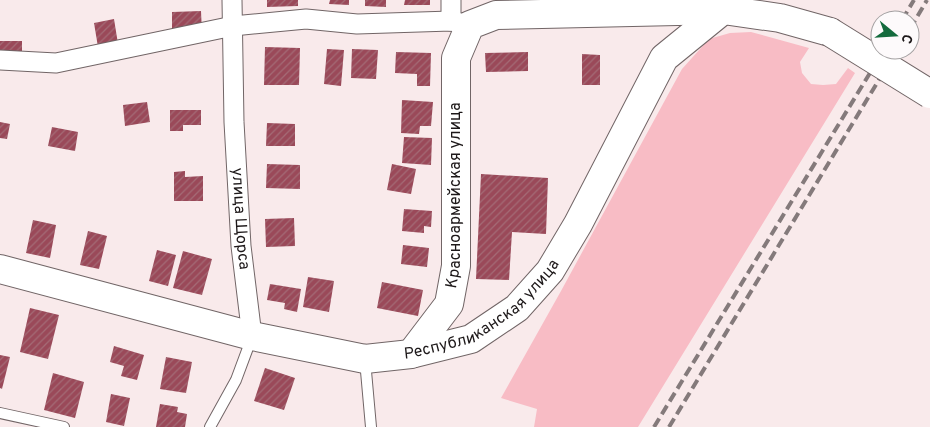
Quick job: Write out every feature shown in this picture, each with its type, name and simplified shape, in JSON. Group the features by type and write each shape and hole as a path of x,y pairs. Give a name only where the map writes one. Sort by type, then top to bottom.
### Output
{"street":[{"name":"улица Щорса","path":"232,0 234,122 241,246 252,336"},
{"name":"Красноармейская улица","path":"411,354 449,304 456,266 456,58 460,23 452,0"},
{"path":"0,60 56,63 233,26 306,20 357,24 460,23 496,15 723,5 830,32 930,94"},
{"name":"Республиканская улица","path":"0,268 252,336 365,359 411,354 471,339 517,308 550,271 578,224 664,58 723,5"}],"lane":[{"name":"улица Щорса","path":"210,427 236,380 252,336"},
{"path":"365,359 371,427"},
{"path":"0,412 64,427"}],"shaded area":[{"path":"751,32 809,48 800,62 802,73 811,84 836,84 848,68 855,73 638,427 534,427 537,409 501,398 682,69 709,39 730,33"}],"building":[{"path":"267,0 298,0 298,6 267,7"},
{"path":"330,0 349,0 349,5 329,4"},
{"path":"365,0 386,0 386,7 365,6"},
{"path":"405,0 430,0 430,5 404,5"},
{"path":"201,11 202,33 172,34 172,12"},
{"path":"114,19 119,50 99,53 94,23"},
{"path":"0,41 22,41 22,66 0,66"},
{"path":"265,47 300,48 299,85 264,85"},
{"path":"327,49 344,50 341,86 324,84"},
{"path":"352,49 378,50 376,79 351,78"},
{"path":"396,52 431,53 430,86 417,86 417,74 395,73"},
{"path":"528,52 528,71 486,72 485,53"},
{"path":"582,54 600,55 600,85 582,85"},
{"path":"402,100 433,102 431,126 420,126 419,134 401,133"},
{"path":"147,102 150,122 125,126 123,105"},
{"path":"170,110 201,110 201,125 183,125 183,131 170,131"},
{"path":"0,122 10,124 7,139 0,138"},
{"path":"267,123 295,124 295,146 266,146"},
{"path":"52,127 78,132 75,151 48,146"},
{"path":"404,137 432,138 431,165 402,163"},
{"path":"267,164 300,165 300,189 266,188"},
{"path":"392,164 416,169 411,194 387,190"},
{"path":"185,171 185,177 203,176 203,201 174,201 174,172"},
{"path":"481,174 548,178 546,234 512,232 509,280 476,279"},
{"path":"404,209 432,211 431,227 424,226 424,233 402,231"},
{"path":"294,218 295,246 266,247 265,219"},
{"path":"33,220 56,225 50,258 26,253"},
{"path":"88,231 107,236 99,269 80,265"},
{"path":"403,245 429,248 427,267 401,264"},
{"path":"157,250 176,255 168,286 149,281"},
{"path":"183,251 212,259 202,295 173,288"},
{"path":"308,277 334,281 329,312 303,307"},
{"path":"382,282 423,290 418,316 377,308"},
{"path":"270,284 301,289 297,312 284,309 285,303 267,300"},
{"path":"30,308 59,315 48,359 20,352"},
{"path":"114,346 144,355 137,380 121,376 124,366 110,362"},
{"path":"0,355 10,357 2,389 0,388"},
{"path":"166,357 192,362 186,393 160,389"},
{"path":"265,368 295,378 284,410 254,401"},
{"path":"53,373 84,382 75,418 44,410"},
{"path":"111,394 130,398 124,426 106,422"},
{"path":"160,404 178,407 177,412 187,414 185,427 156,427"}],"railway":[{"path":"908,10 914,0"},
{"path":"920,12 927,0"},
{"path":"654,427 878,60"},
{"path":"669,427 891,60"}]}
